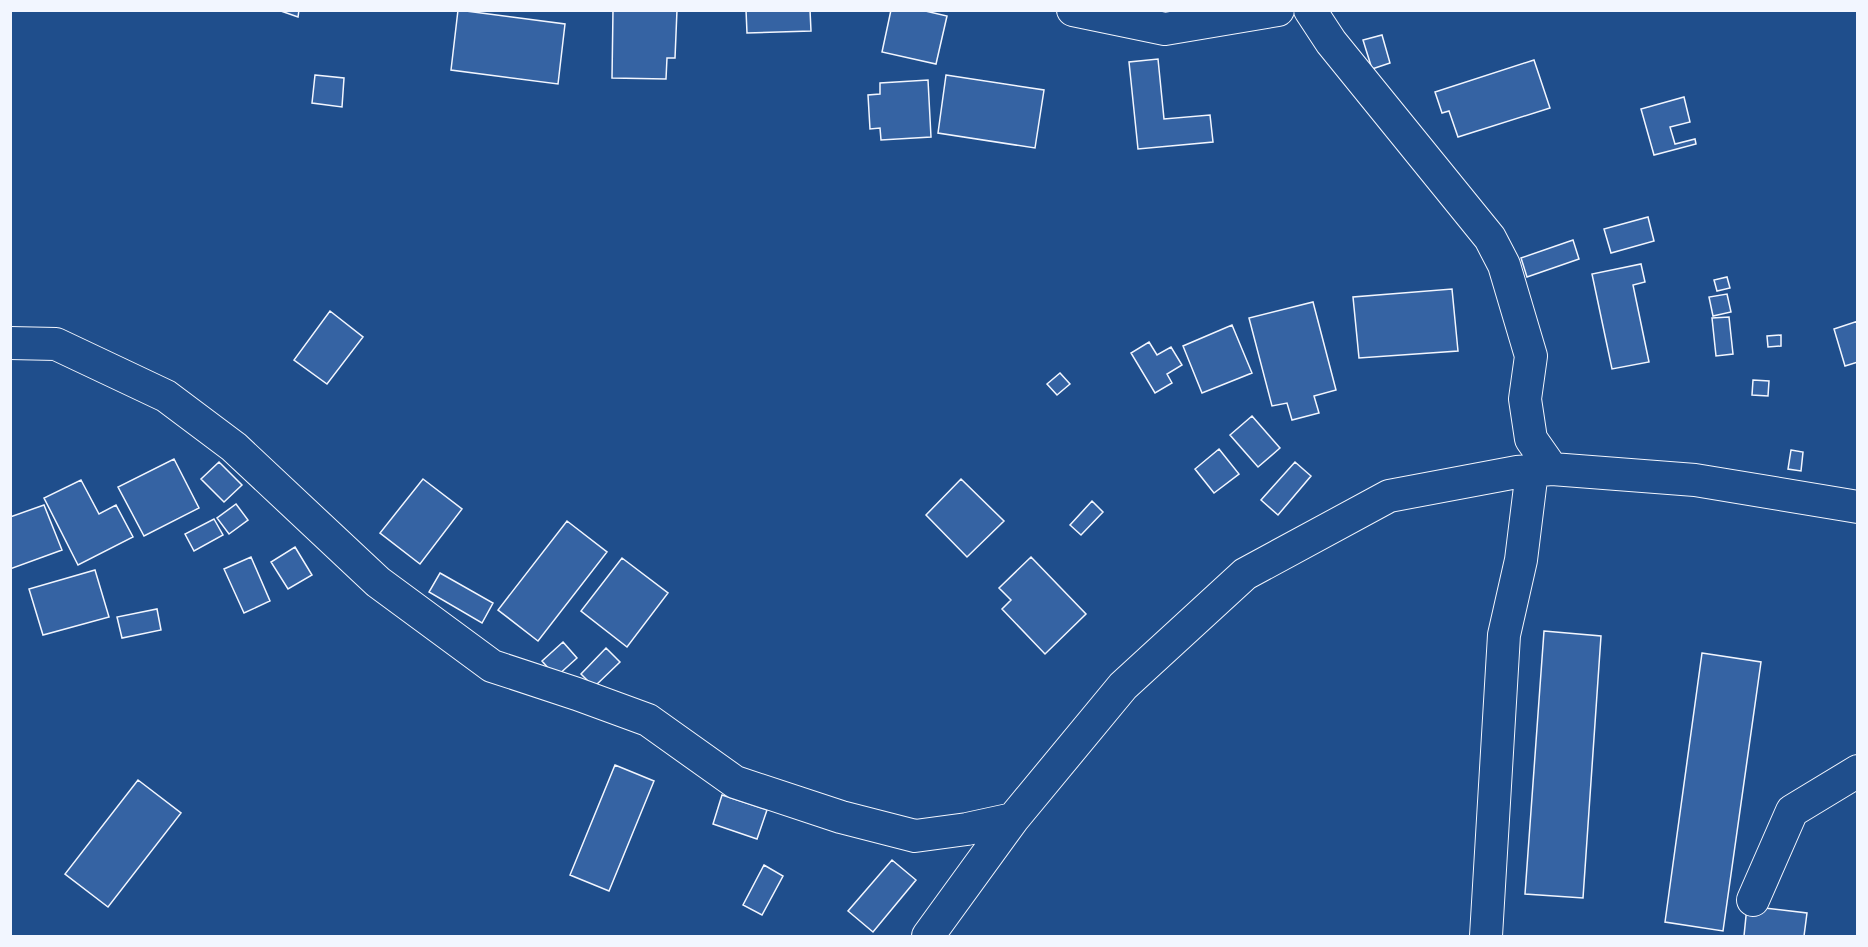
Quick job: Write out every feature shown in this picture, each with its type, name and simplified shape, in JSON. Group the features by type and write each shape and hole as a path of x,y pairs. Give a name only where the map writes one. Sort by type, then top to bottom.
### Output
{"street":[{"path":"1073,10 1165,29 1278,10"},
{"path":"1310,10 1331,42 1490,238 1504,265 1531,356 1525,399 1533,471 1521,560 1504,635 1486,936"},
{"path":"10,343 56,344 166,396 234,447 378,582 492,666 648,720 735,782 841,817 915,836 967,829 1013,819"},
{"path":"928,936 1013,819 1123,686 1245,573 1389,496 1533,471 1695,480 1857,507"},
{"path":"1753,900 1792,811 1857,771"}],"building":[{"path":"278,10 299,10 298,17"},
{"path":"458,10 565,24 558,84 451,70"},
{"path":"613,10 677,10 675,58 667,58 666,79 612,78"},
{"path":"746,10 810,10 811,31 747,33"},
{"path":"891,10 921,10 947,16 936,64 882,52"},
{"path":"1382,35 1390,63 1372,69 1363,40"},
{"path":"1158,59 1164,119 1210,115 1213,142 1138,149 1129,62"},
{"path":"1534,60 1550,108 1458,137 1449,111 1442,113 1435,92"},
{"path":"315,75 344,78 342,107 312,103"},
{"path":"946,75 1044,90 1035,148 938,133"},
{"path":"928,80 931,137 881,140 880,128 870,129 868,95 880,94 880,83"},
{"path":"1684,97 1690,122 1670,127 1675,144 1695,139 1696,144 1654,155 1641,109"},
{"path":"1648,217 1654,241 1611,253 1604,229"},
{"path":"1573,240 1579,259 1527,277 1521,258"},
{"path":"1641,264 1645,282 1633,285 1649,362 1612,369 1592,274"},
{"path":"1727,277 1730,288 1717,291 1714,280"},
{"path":"1452,289 1458,351 1359,358 1353,297"},
{"path":"1727,294 1731,312 1713,316 1709,297"},
{"path":"1313,302 1336,390 1314,396 1319,413 1292,420 1287,403 1272,406 1249,318"},
{"path":"330,311 363,337 327,384 294,360"},
{"path":"1729,317 1733,354 1716,356 1712,318"},
{"path":"1858,321 1858,362 1845,366 1834,329"},
{"path":"1232,325 1252,373 1202,393 1183,346"},
{"path":"1781,335 1781,346 1768,347 1767,336"},
{"path":"1149,342 1157,355 1171,347 1182,365 1167,374 1172,383 1155,393 1131,353"},
{"path":"1060,373 1070,384 1057,395 1047,384"},
{"path":"1753,380 1769,381 1768,396 1752,395"},
{"path":"1252,416 1280,448 1258,467 1230,435"},
{"path":"1219,449 1239,474 1214,493 1195,469"},
{"path":"1791,450 1803,452 1801,471 1788,469"},
{"path":"174,459 199,508 144,536 118,487"},
{"path":"219,462 242,485 224,502 201,479"},
{"path":"1295,462 1311,476 1278,515 1261,500"},
{"path":"423,479 462,509 420,564 380,533"},
{"path":"961,479 1004,521 967,557 926,515"},
{"path":"81,480 99,514 116,505 133,537 78,565 44,498"},
{"path":"1092,501 1103,512 1081,535 1070,525"},
{"path":"236,504 248,520 229,534 217,518"},
{"path":"44,505 62,550 10,569 10,517"},
{"path":"214,519 223,535 194,551 185,534"},
{"path":"567,521 607,552 538,641 498,610"},
{"path":"295,547 312,575 288,589 271,562"},
{"path":"251,557 270,601 244,613 224,569"},
{"path":"1031,557 1086,614 1045,654 1002,609 1011,600 999,588"},
{"path":"622,558 668,593 627,647 581,611"},
{"path":"95,570 109,617 43,635 29,589"},
{"path":"440,573 493,603 482,623 429,592"},
{"path":"157,609 161,630 122,638 117,617"},
{"path":"1544,631 1601,636 1583,898 1525,894"},
{"path":"563,642 577,658 556,677 542,661"},
{"path":"606,648 620,662 594,687 581,674"},
{"path":"1702,653 1761,662 1723,931 1665,922"},
{"path":"615,765 654,781 609,891 570,875"},
{"path":"138,780 181,813 108,907 65,874"},
{"path":"722,795 767,810 757,839 713,824"},
{"path":"892,860 916,880 873,932 848,911"},
{"path":"764,865 783,876 762,915 743,905"},
{"path":"1747,906 1807,913 1804,936 1744,936"}]}
